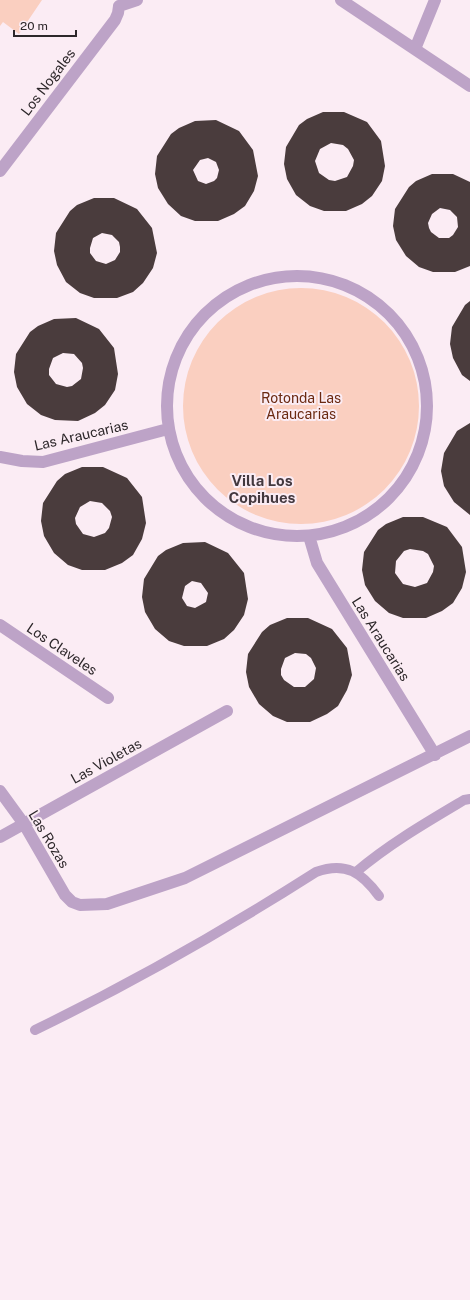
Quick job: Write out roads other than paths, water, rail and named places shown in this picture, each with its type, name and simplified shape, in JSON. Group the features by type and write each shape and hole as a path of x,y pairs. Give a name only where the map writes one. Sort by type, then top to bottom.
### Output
{"street":[{"name":"Los Nogales","path":"0,171 5,154 114,20 118,13 117,3 137,0"},
{"path":"341,0 470,86"},
{"path":"415,49 435,0"},
{"path":"290,276 327,279 361,292 390,315 412,344 425,379 428,416 420,452 403,484 377,510 344,528 308,536 270,533 246,526 218,510 195,487 178,459 168,429 167,392 176,356 194,325 221,299 254,282 290,276"},
{"name":"Las Araucarias","path":"0,457 22,461 43,462 168,429"},
{"name":"Las Araucarias","path":"308,536 317,563 435,755"},
{"name":"Los Claveles","path":"0,625 108,698"},
{"name":"Las Violetas","path":"0,838 227,711"},
{"path":"435,755 470,736"},
{"name":"Las Rozas","path":"0,792 24,824 65,896 72,902 91,906 107,904 185,878 435,755"}],"lane":[{"path":"356,872 375,856 406,834 464,800 470,799"},
{"path":"35,1030 111,993 193,948 316,872 327,868 338,867 356,872 369,883 379,896"}],"district":[{"name":"Villa Los Copihues","path":"262,488"}],"park label":[{"name":"Rotonda Las Araucarias","path":"301,406"}]}
